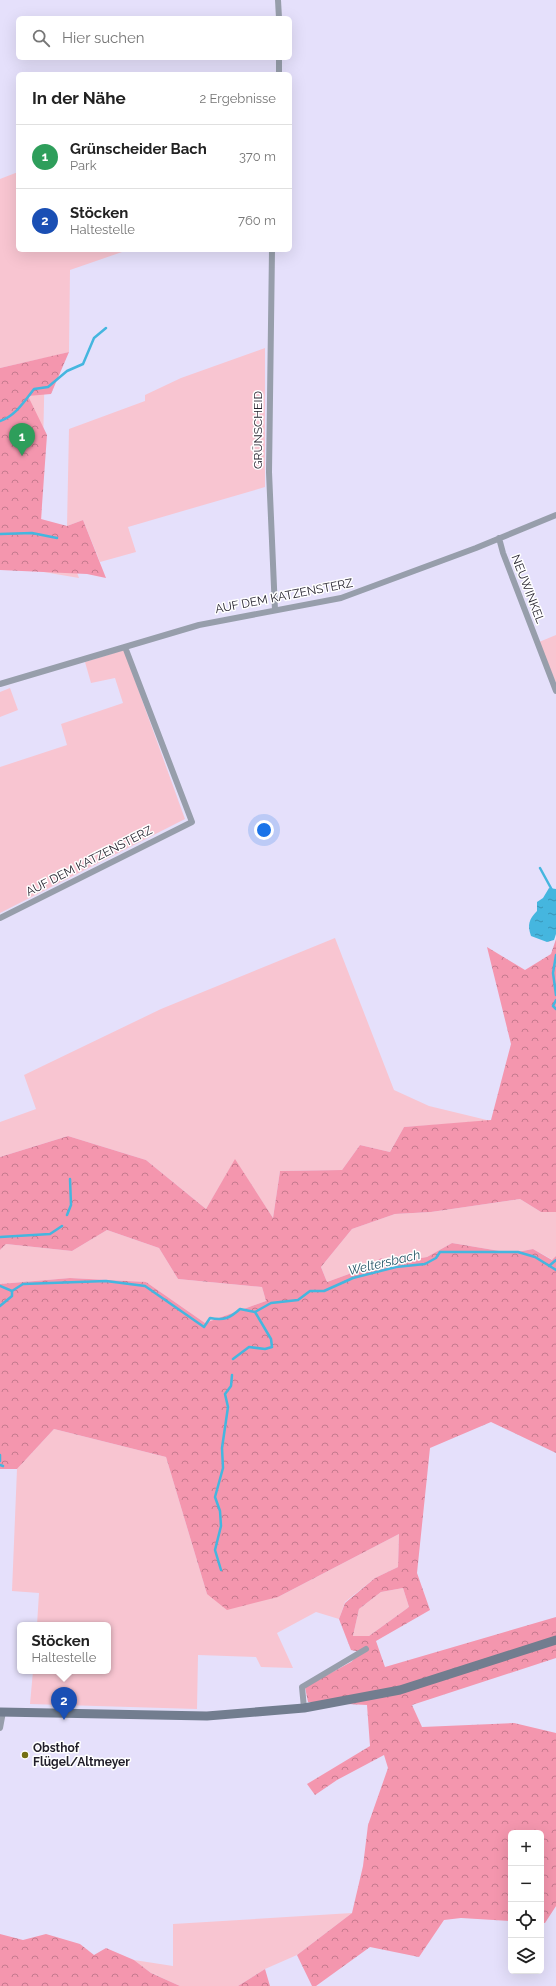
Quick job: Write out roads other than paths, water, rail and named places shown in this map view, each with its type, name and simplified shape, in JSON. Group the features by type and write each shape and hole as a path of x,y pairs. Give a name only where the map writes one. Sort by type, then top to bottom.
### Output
{"main road":[{"path":"1,1712 207,1716 304,1708 400,1690 556,1640"}],"street":[{"path":"278,0 279,16"},
{"path":"279,60 279,72"},
{"name":"GRÜNSCHEID","path":"272,252 268,427 275,610"},
{"name":"AUF DEM KATZENSTERZ","path":"0,684 199,625 341,598 364,591 556,515"},
{"name":"NEUWINKEL","path":"499,538 503,553 556,691"},
{"name":"AUF DEM KATZENSTERZ","path":"0,918 192,822 125,646"},
{"path":"304,1708 302,1687 366,1649"},
{"path":"0,1728 1,1712"}],"water":[{"path":"549,888 556,889 556,934 554,940 547,942 531,936 529,925 532,917 537,911 537,902 543,898"}],"waterway":[{"path":"0,421 15,412 34,389 48,387 67,371 83,364 94,338 106,328"},
{"path":"0,534 32,533 57,538"},
{"path":"540,868 552,890"},
{"path":"556,955 553,973 556,995"},
{"path":"556,1000 553,1006 556,1009"},
{"path":"67,1215 71,1205 70,1179"},
{"path":"0,1237 50,1234 62,1226"},
{"name":"Weltersbach","path":"0,1286 12,1291 23,1284 106,1281 145,1286 204,1327 210,1318 223,1319 233,1315 240,1309 255,1312 271,1303 298,1300 310,1291 324,1291 353,1278 396,1267 425,1264 436,1258 440,1252 518,1252 535,1257 556,1270"},
{"path":"549,1266 556,1260"},
{"path":"0,1306 12,1296 12,1291"},
{"path":"233,1359 249,1347 265,1349 272,1347 271,1339 255,1312"},
{"path":"221,1570 215,1550 221,1526 220,1511 215,1497 223,1468 222,1448 228,1407 225,1394 231,1386 232,1375"},
{"path":"0,1455 0,1461"}],"place":[{"name":"Grünscheider Bach","path":"22,456"},
{"name":"Stöcken","path":"64,1720"},
{"name":"Obsthof Flügel/Altmeyer","path":"25,1755"}]}
